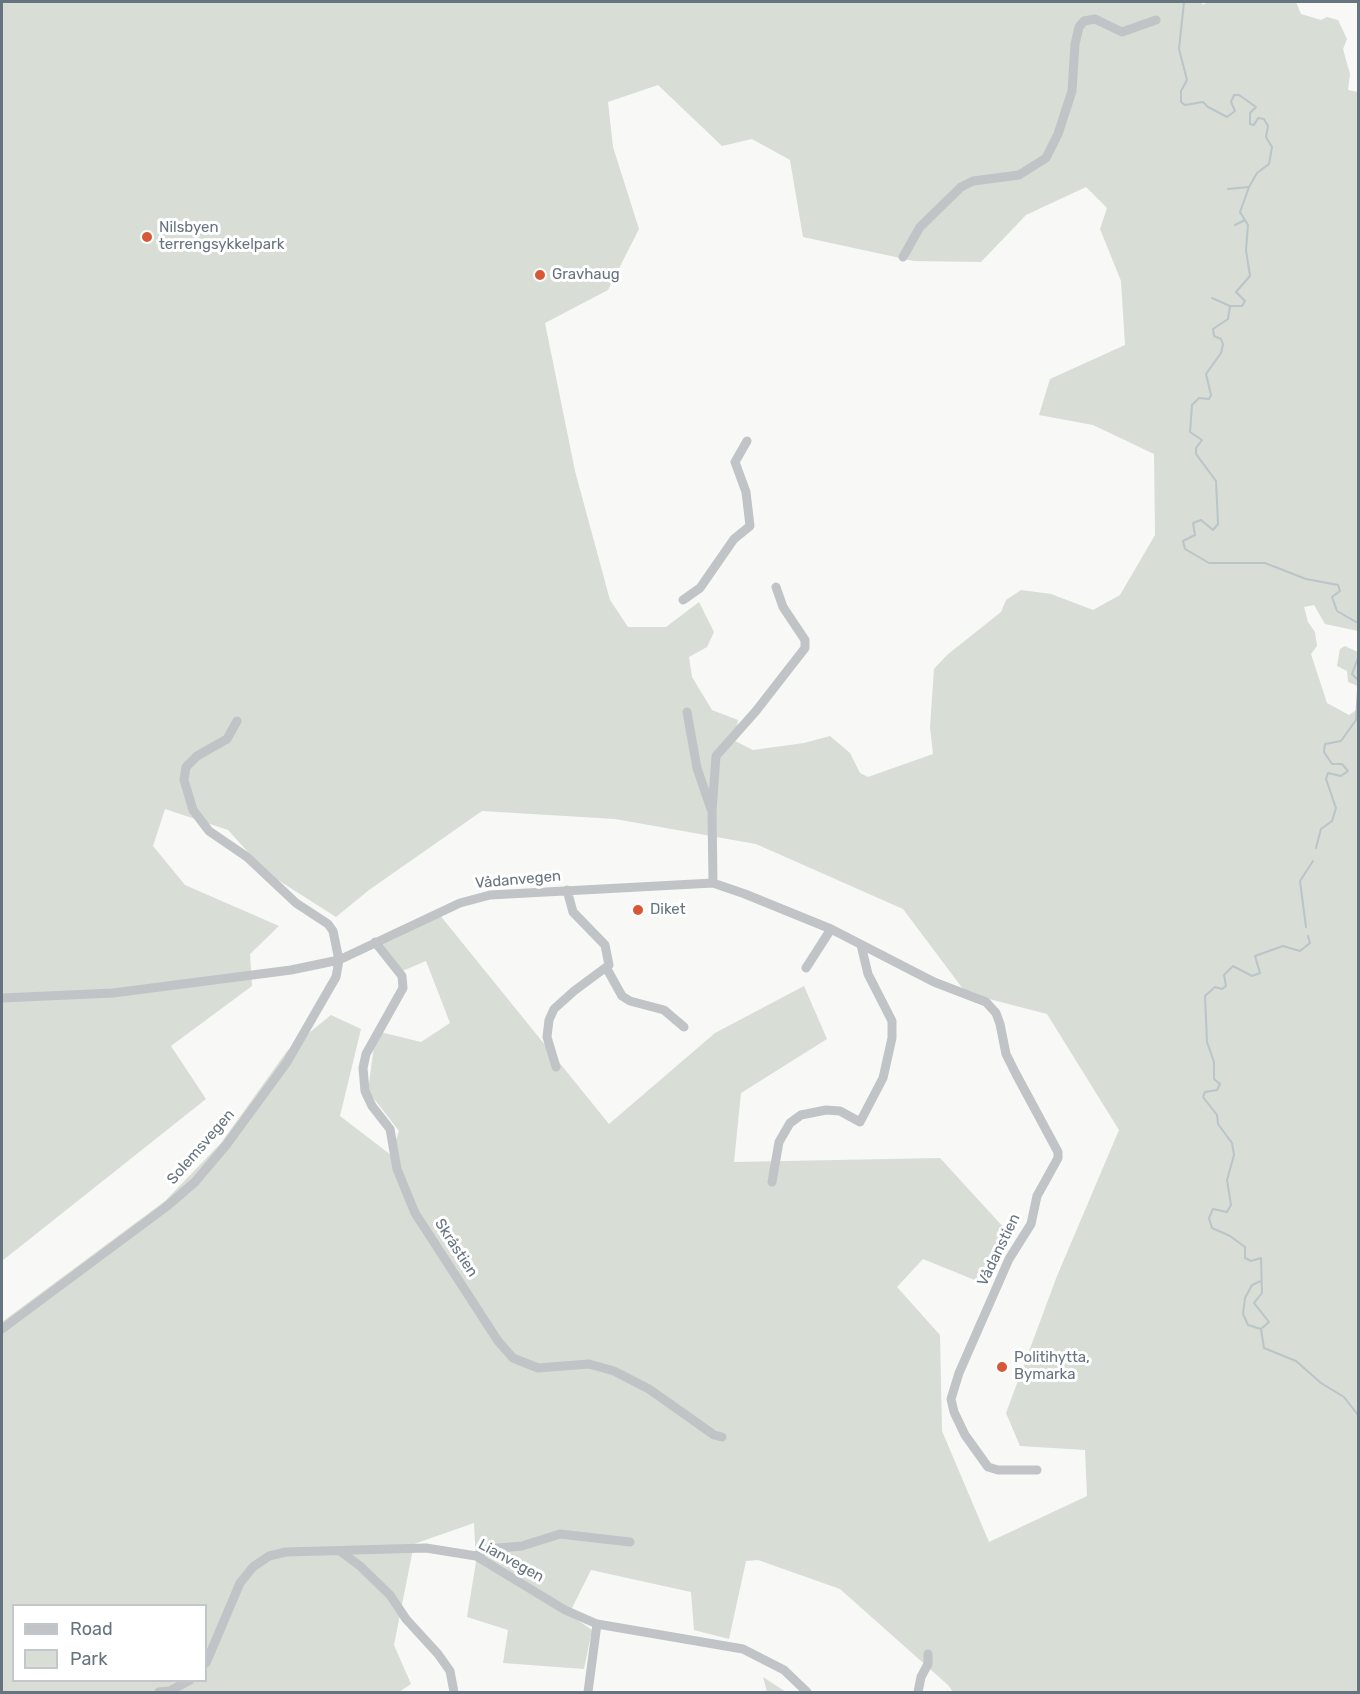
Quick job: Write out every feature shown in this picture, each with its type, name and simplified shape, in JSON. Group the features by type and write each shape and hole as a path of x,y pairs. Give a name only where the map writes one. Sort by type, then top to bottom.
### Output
{"street":[{"path":"903,257 920,227 961,187 973,181 1018,175 1046,158 1058,134 1072,91 1075,44 1084,21 1095,20 1122,32 1156,20"},
{"path":"683,600 700,588 734,539 750,526 746,492 735,462 747,441"},
{"path":"713,883 714,760 718,752 756,711 805,650 805,640 783,607 776,587"},
{"path":"687,712 697,768 712,812"},
{"path":"237,721 227,739 197,756 186,767 184,780 192,810 208,831 247,857 296,903 328,924 333,931 339,960"},
{"name":"Vådanvegen","path":"2,998 113,993 291,970 339,960 475,898 501,894 713,883 831,929 934,982 986,1002"},
{"path":"567,890 573,912 604,945 609,960 607,969 613,984 626,999 664,1010 684,1027"},
{"path":"806,968 831,929"},
{"name":"Skråstien","path":"375,942 402,976 403,988 366,1054 363,1068 365,1091 372,1106 390,1129 397,1169 416,1213 498,1341 513,1358 538,1368 589,1364 614,1371 649,1389 714,1435 722,1437"},
{"path":"772,1182 779,1143 790,1123 801,1115 826,1110 840,1111 860,1122 883,1078 892,1038 892,1021 868,974 861,945"},
{"name":"Solemsvegen","path":"2,1329 166,1207 195,1182 227,1144 287,1062 330,988 339,960"},
{"path":"556,1067 547,1036 549,1020 554,1010 574,991 607,969"},
{"name":"Vådanstien","path":"986,1002 996,1013 1006,1053 1056,1146 1058,1158 1037,1196 1029,1231 1009,1259 959,1373 952,1392 952,1406 965,1435 988,1467 998,1470 1037,1470"},
{"path":"476,1556 487,1549 522,1546 561,1534 630,1542"},
{"name":"Lianvegen","path":"207,1661 232,1597 253,1567 275,1554 426,1548 476,1556 565,1610 597,1624 743,1649 784,1670 807,1692"},
{"path":"340,1551 360,1566 390,1595 406,1619 438,1654 450,1671 453,1692"},
{"path":"588,1692 597,1624"},
{"path":"918,1692 928,1664 928,1654"},
{"path":"159,1692 176,1688 186,1682"}],"green space":[{"path":"2,2 1201,2 1203,5 1208,2 1296,2 1301,14 1321,20 1327,17 1338,20 1347,39 1343,49 1350,74 1348,90 1358,92 1358,631 1325,624 1314,605 1304,607 1308,622 1315,632 1317,646 1311,654 1327,703 1349,715 1358,709 1358,1692 953,1692 948,1685 840,1589 758,1560 746,1561 729,1639 694,1630 691,1592 591,1570 569,1614 592,1630 584,1669 503,1663 508,1630 467,1617 476,1562 474,1523 414,1544 394,1645 411,1684 399,1692 2,1692 2,1322 165,1201 221,1143 287,1051 331,1015 361,1029 340,1116 391,1155 399,1131 368,1091 376,1031 421,1042 450,1023 426,961 400,972 382,944 439,914 609,1124 715,1033 804,986 827,1039 741,1093 734,1162 940,1158 1006,1230 977,1281 923,1259 897,1287 940,1335 942,1431 989,1542 1087,1496 1085,1450 1020,1446 1006,1413 1057,1276 1119,1130 1047,1014 966,993 903,909 756,844 615,819 482,811 369,890 336,917 267,873 228,830 165,809 153,846 185,885 279,926 250,954 252,986 171,1046 206,1099 2,1261","holes":["658,85 722,146 752,139 790,160 803,237 914,261 981,262 1026,215 1086,187 1107,208 1100,229 1121,281 1125,345 1050,379 1039,415 1093,425 1154,454 1155,535 1120,595 1093,610 1051,594 1021,590 1006,600 1001,612 947,655 934,669 930,727 933,754 868,777 860,773 850,753 830,736 804,743 753,750 735,741 738,720 712,710 692,677 689,657 707,647 714,632 699,602 666,627 628,627 610,600 575,471 545,323 608,290 639,229 613,147 608,102"]},
{"path":"1345,646 1358,652 1358,686 1348,682 1347,671 1337,666 1340,649"},
{"path":"763,1677 786,1692 767,1692"}],"waterway":[{"path":"1184,2 1179,49 1187,80 1181,91 1181,102 1185,105 1203,102 1227,117 1235,111 1231,102 1234,95 1239,95 1256,107 1250,113 1250,124 1254,125 1258,118 1264,119 1268,126 1266,137 1272,147 1269,164 1257,173 1240,212 1248,225 1246,250 1250,276 1236,292 1245,301 1242,306 1230,306 1228,319 1213,329 1214,336 1221,339 1223,344 1221,353 1206,374 1211,395 1209,399 1199,398 1192,405 1190,432 1202,440 1196,448 1196,454 1216,481 1218,524 1213,530 1201,520 1193,523 1195,535 1183,541 1185,549 1209,563 1265,563 1306,579 1338,585 1340,591 1332,597 1337,611 1358,623"},
{"path":"1228,189 1249,187"},
{"path":"1235,225 1245,220"},
{"path":"1212,298 1230,306"},
{"path":"1358,658 1352,674 1358,680"},
{"path":"1316,848 1321,829 1332,821 1336,808 1326,779 1328,773 1341,776 1348,771 1342,764 1332,764 1324,752 1325,744 1341,741 1356,720 1358,690"},
{"path":"1306,927 1300,881 1313,861"},
{"path":"1308,936 1310,943 1300,951 1283,946 1255,956 1260,973 1252,976 1233,966 1224,975 1226,986 1222,989 1215,987 1205,996 1207,1042 1214,1062 1214,1079 1220,1084 1217,1090 1205,1092 1203,1097 1217,1115 1218,1124 1232,1143 1234,1155 1227,1180 1231,1205 1227,1212 1213,1209 1209,1218 1212,1228 1230,1236 1245,1247 1245,1258 1251,1261 1261,1258 1262,1293 1254,1303 1269,1322 1261,1329 1264,1348 1296,1361 1321,1383 1344,1397 1358,1415"},
{"path":"1261,1281 1252,1285 1245,1298 1243,1314 1248,1325 1261,1329"}],"place":[{"name":"Nilsbyen terrengsykkelpark","path":"147,237"},
{"name":"Gravhaug","path":"540,275"},
{"name":"Diket","path":"638,910"},
{"name":"Politihytta, Bymarka","path":"1002,1367"}]}
